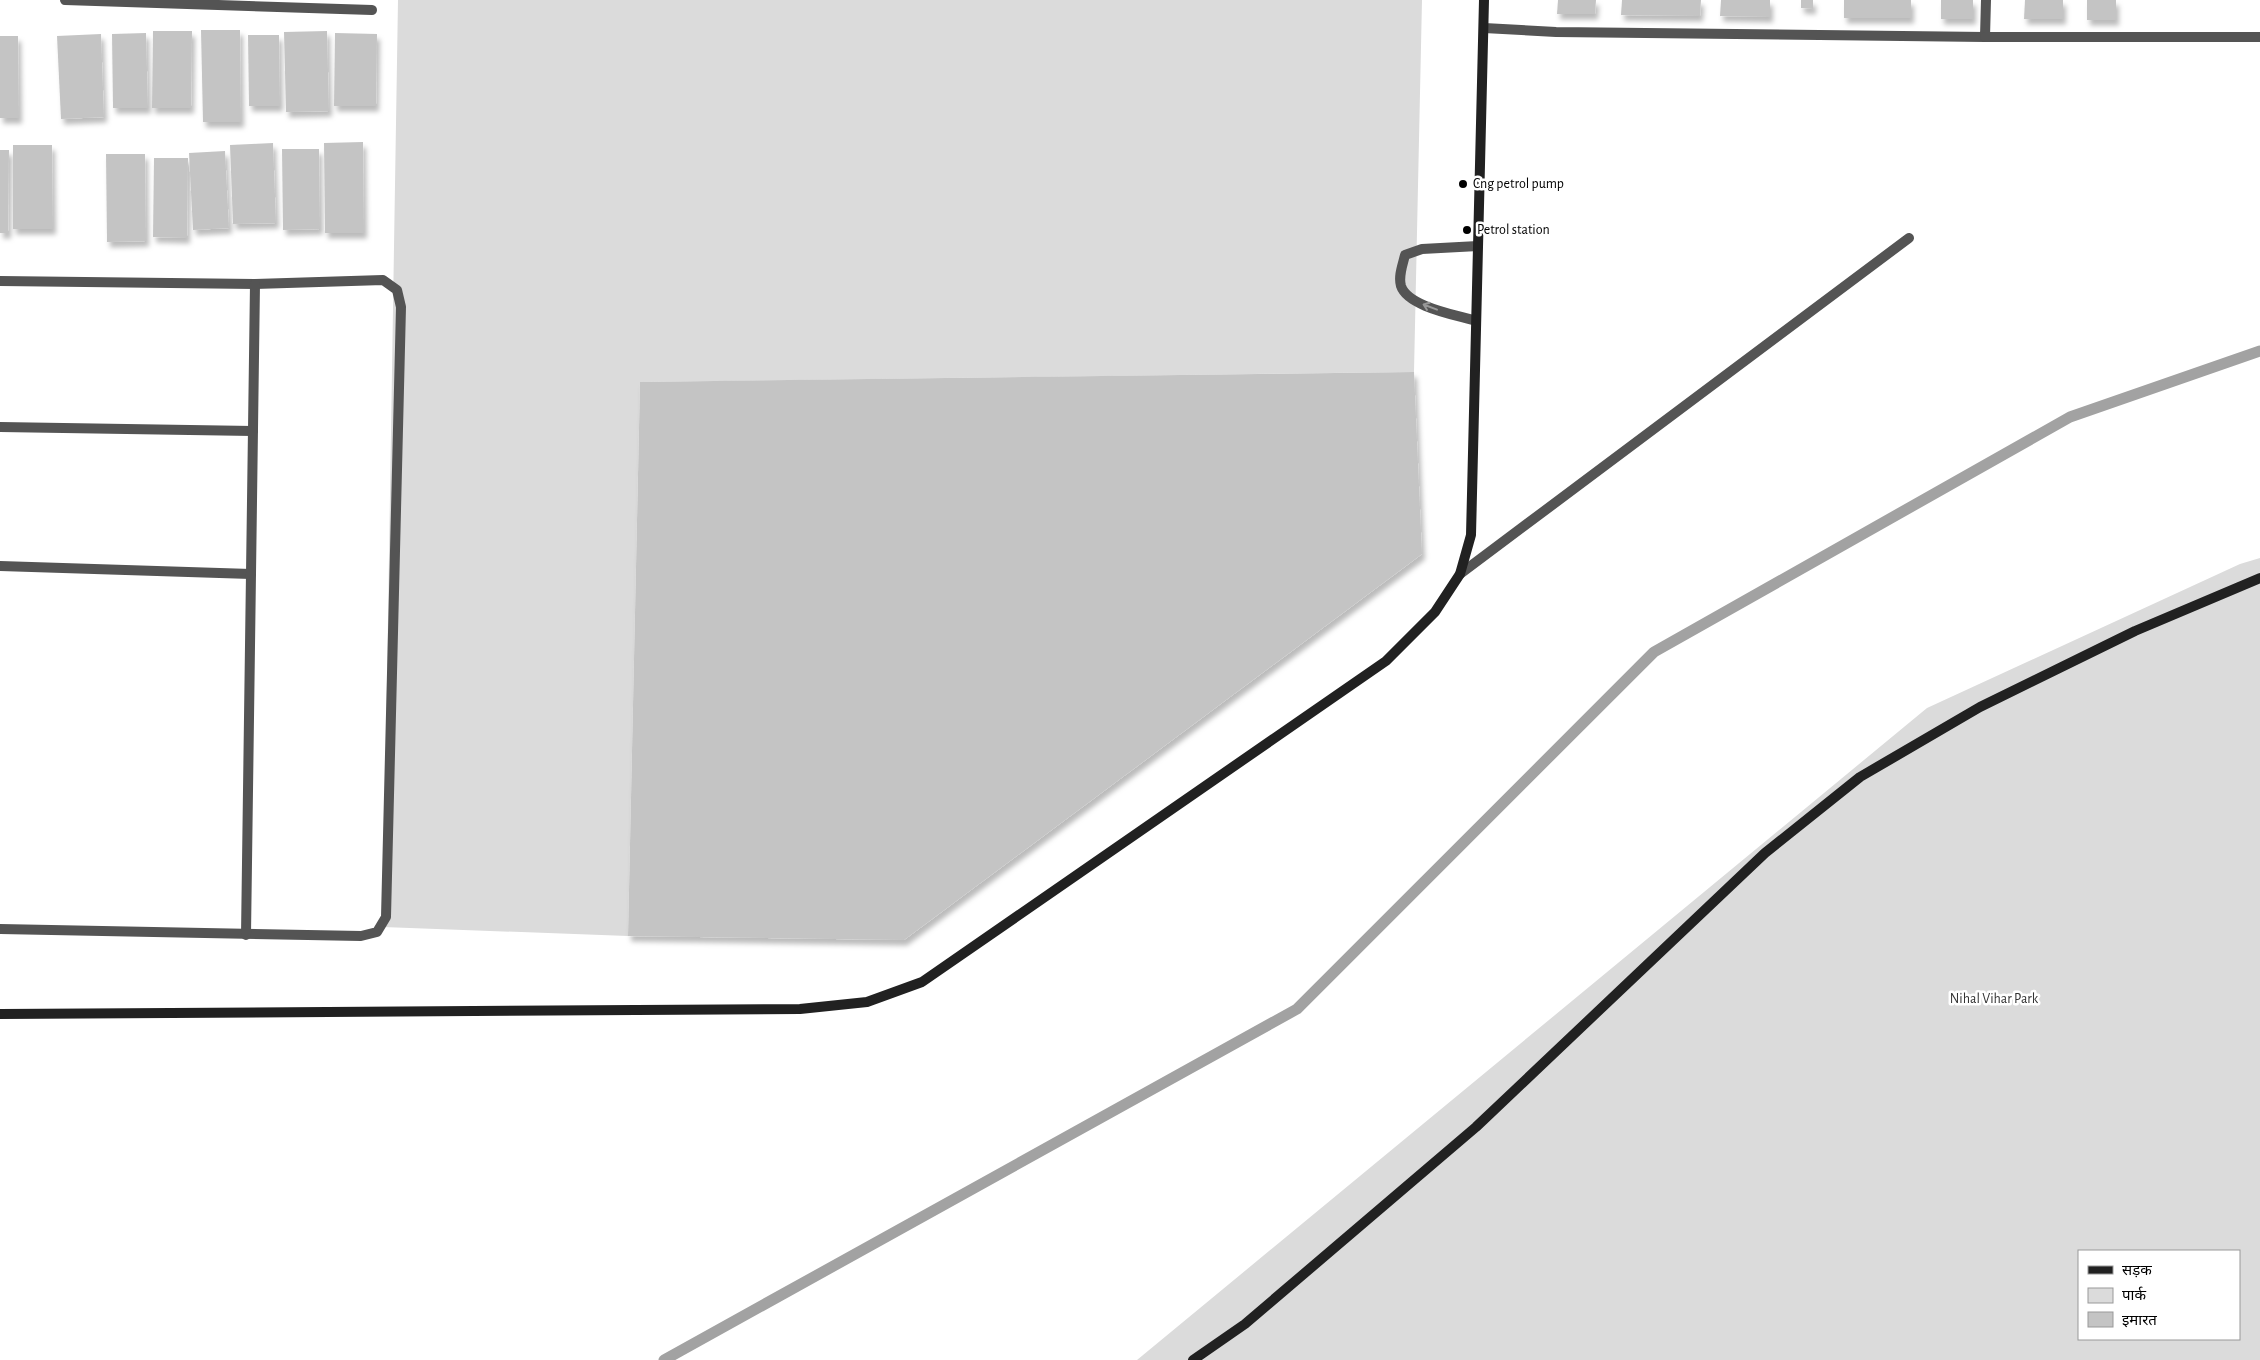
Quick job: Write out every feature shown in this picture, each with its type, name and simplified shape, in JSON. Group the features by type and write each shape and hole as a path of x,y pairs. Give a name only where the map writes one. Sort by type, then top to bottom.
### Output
{"street":[{"path":"64,0 372,10"},
{"path":"0,1014 800,1009 867,1002 922,982 1386,661 1435,612 1460,574 1471,535 1484,0"},
{"path":"1985,37 1986,0"},
{"path":"1484,28 1556,32 1985,37 2260,37"},
{"path":"1460,574 1909,238"},
{"path":"1476,321 1435,309 1409,298 1401,286 1401,271 1405,255 1422,249 1478,246"},
{"path":"0,281 255,284 383,280 397,290 401,307 386,917 377,932 361,936 0,929"},
{"path":"246,935 255,284"},
{"path":"0,427 253,431"},
{"path":"0,566 251,574"},
{"path":"1193,1360 1244,1324 1476,1127 1765,853 1860,777 1989,703 2135,631 2260,578"}],"green space":[{"path":"398,0 1422,0 1414,372 640,382 628,936 383,927"},
{"name":"Nihal Vihar Park","path":"2260,558 2260,1360 1137,1360 1927,708 2240,564"}],"building":[{"path":"1558,0 1596,0 1595,14 1557,14"},
{"path":"1622,0 1701,0 1700,16 1621,15"},
{"path":"1721,0 1770,0 1770,17 1720,16"},
{"path":"1801,0 1813,0 1813,9 1801,8"},
{"path":"1844,0 1911,0 1911,18 1844,18"},
{"path":"1941,0 1973,0 1973,19 1941,19"},
{"path":"2025,0 2063,0 2063,19 2024,19"},
{"path":"2087,0 2116,0 2116,20 2087,20"},
{"path":"201,30 240,30 241,122 203,122"},
{"path":"153,31 192,31 191,108 152,108"},
{"path":"327,31 329,111 286,112 284,32"},
{"path":"146,33 148,108 113,108 112,34"},
{"path":"335,33 377,34 376,106 334,106"},
{"path":"101,34 104,117 61,119 57,36"},
{"path":"248,35 279,35 280,106 249,106"},
{"path":"0,36 18,36 19,118 0,118"},
{"path":"363,142 364,233 325,233 324,143"},
{"path":"273,143 276,223 233,224 230,145"},
{"path":"13,145 52,145 53,229 13,229"},
{"path":"282,149 319,149 320,229 283,230"},
{"path":"0,150 9,150 8,233 0,233"},
{"path":"225,151 229,228 193,230 189,153"},
{"path":"106,154 145,154 146,241 107,242"},
{"path":"154,158 188,158 187,238 153,237"},
{"path":"1414,372 1422,554 904,940 628,936 640,382"}],"waterway":[{"path":"664,1360 1297,1009 1654,652 2070,417 2260,351"}],"place":[{"name":"Cng petrol pump","path":"1463,184"},
{"name":"Petrol station","path":"1467,230"}]}
